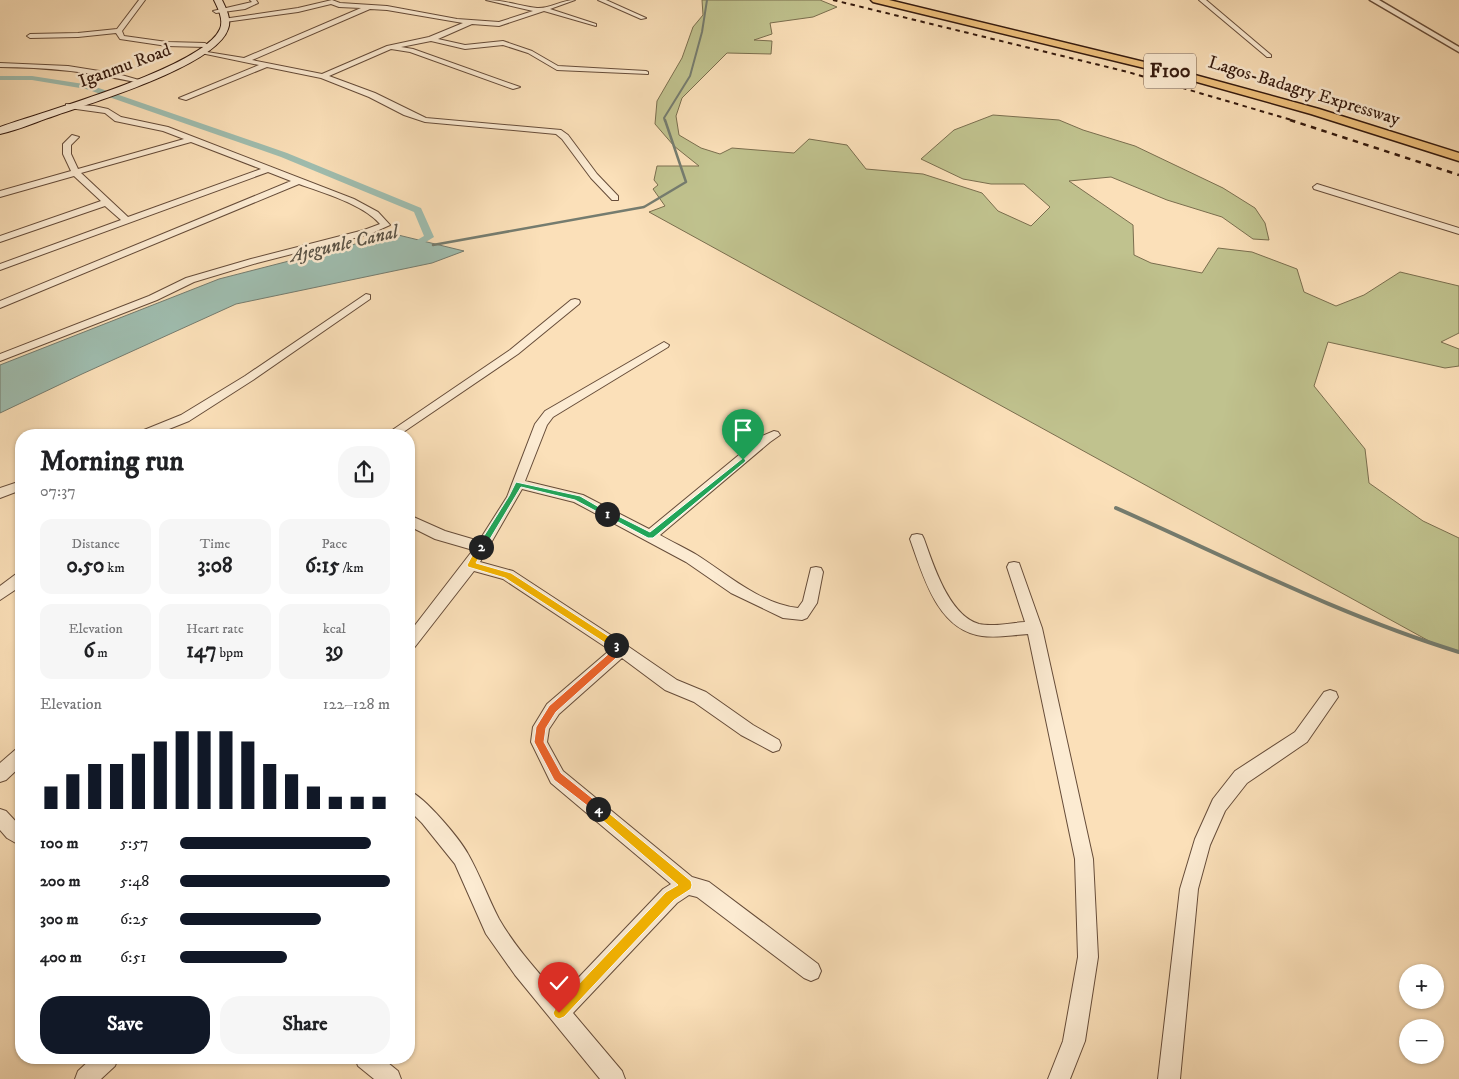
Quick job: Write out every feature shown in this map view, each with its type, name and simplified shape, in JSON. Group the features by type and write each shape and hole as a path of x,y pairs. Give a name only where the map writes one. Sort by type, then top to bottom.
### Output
{"highway":[{"name":"Lagos-Badagry Expressway","path":"876,0 1047,40 1216,83 1459,157"},
{"name":"Lagos-Badagry Expressway","path":"901,0 1109,48 1203,72 1459,150"},
{"path":"1421,138 1459,145"}],"main road":[{"path":"212,0 221,14"},
{"path":"218,0 221,14"},
{"name":"Iganmu Road","path":"0,130 176,67 204,49 221,35 221,14"},
{"name":"Iganmu Road","path":"0,130 81,100"}],"street":[{"path":"30,36 78,35 119,31 142,0"},
{"path":"221,14 255,3 253,0"},
{"path":"221,14 298,10 330,1 341,0"},
{"path":"489,0 503,1 594,24"},
{"path":"330,1 338,5 370,6 469,23 499,24 572,0"},
{"path":"601,0 643,18"},
{"path":"1202,0 1269,56"},
{"path":"1374,0 1458,46"},
{"path":"1387,0 1458,46"},
{"path":"246,60 370,6"},
{"path":"323,76 389,47 431,38 469,23"},
{"path":"119,31 119,35 122,38 135,41 204,49 265,65 323,76 372,95 425,120 558,132 565,137 594,176 615,198"},
{"path":"431,38 465,47 503,43 530,52 557,68 646,73"},
{"path":"389,47 411,50 516,87"},
{"path":"0,65 99,71 130,82"},
{"path":"183,98 265,65"},
{"path":"0,358 144,301 190,280 254,260 366,232 385,225 384,221 351,201 266,170 165,129 118,118 108,111 69,106"},
{"path":"75,137 67,144 67,154 76,172 127,222"},
{"path":"0,194 189,140"},
{"path":"0,267 266,170"},
{"path":"0,305 298,181"},
{"path":"1317,187 1459,231"},
{"path":"0,239 107,202"},
{"path":"158,429 185,418 233,388 366,297"},
{"path":"400,429 514,352 576,302"},
{"path":"415,636 471,565 513,497 541,424 549,414 664,345"},
{"path":"650,536 774,435"},
{"path":"518,484 578,498 691,558 736,589 783,612 802,614 810,603 816,572"},
{"path":"0,494 15,488"},
{"path":"415,523 440,535 481,547"},
{"path":"917,539 940,597 963,624 979,630 1034,628"},
{"path":"471,565 508,576 621,649 671,685 700,697 773,745"},
{"path":"1014,567 1034,628 1084,859 1088,957 1074,1041 1059,1079"},
{"path":"0,594 15,583"},
{"path":"621,649 553,709 541,727 539,742 558,777 687,885 702,889 811,971"},
{"path":"1169,1079 1189,889 1201,845 1219,806 1241,777 1301,737 1330,697"},
{"path":"0,774 15,760"},
{"path":"415,805 428,817 460,858 493,927 522,968 614,1079"},
{"path":"0,817 15,834"},
{"path":"559,1013 670,896 687,885"},
{"path":"86,1079 101,1064"},
{"path":"373,1064 390,1079"}],"green space":[{"path":"702,0 820,0 837,7 813,17 770,23 772,34 754,40 772,41 771,54 727,53 682,98 676,116 679,135 701,148 720,154 732,148 794,153 809,139 847,145 866,169 923,174 982,193 998,211 1031,226 1050,207 1024,184 991,184 963,179 921,159 954,130 993,115 1059,120 1083,130 1135,146 1223,188 1255,208 1265,223 1269,240 1253,239 1222,217 1167,200 1111,177 1069,181 1133,225 1134,255 1151,263 1202,273 1218,248 1252,252 1297,269 1304,292 1336,306 1364,295 1400,272 1459,286 1459,333 1441,342 1459,349 1459,366 1445,368 1328,342 1314,386 1365,449 1369,483 1423,521 1459,538 1459,653 1429,641 649,212 665,206 653,189 658,185 654,180 657,166 699,166 674,146 655,124 657,101 682,58 693,27 703,15"}],"shaded area":[{"path":"394,234 464,251 432,263 236,304 0,413 0,365 219,279"}],"waterway":[{"path":"665,121 664,118 690,76 702,32 707,0"},
{"name":"Ajegunle Canal","path":"0,78 32,78 87,87 284,155 418,210 429,237 408,249"},
{"path":"433,245 644,207 686,182 665,120"},
{"path":"1116,508 1328,604 1415,638 1459,652"}],"railway":[{"path":"833,0 1128,72 1295,121"},
{"path":"1290,120 1459,175"}],"route":[{"path":"559,1013 670,896 687,885 558,777 539,742 541,727 553,709 621,649 508,576 471,565 513,497 518,484 578,498 650,536 743,460"}]}
